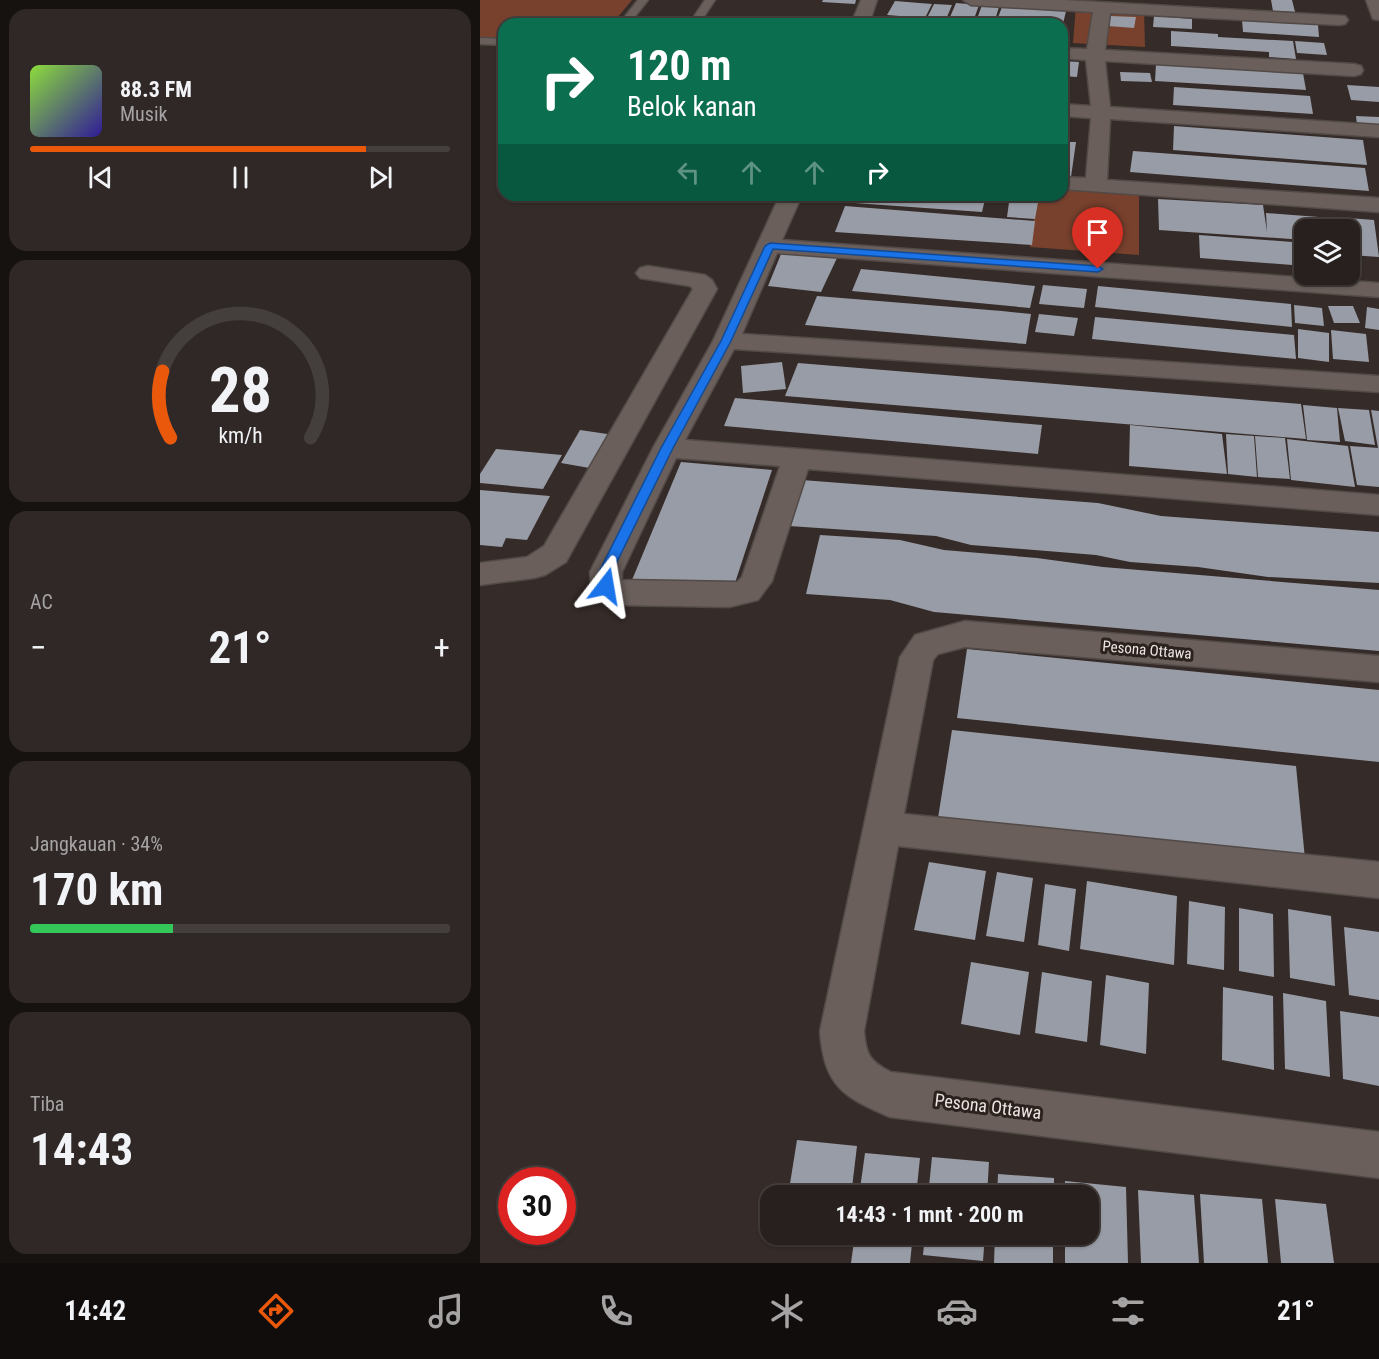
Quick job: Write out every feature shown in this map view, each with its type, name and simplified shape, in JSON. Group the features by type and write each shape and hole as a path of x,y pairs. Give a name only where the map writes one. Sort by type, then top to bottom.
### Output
{"street":[{"path":"862,18 869,0"},
{"path":"971,0 1339,20"},
{"path":"1068,53 1356,76 1333,0"},
{"path":"1374,0 1379,15"},
{"path":"1096,185 1101,112 1095,55 1102,7"},
{"path":"1068,110 1379,131"},
{"path":"1068,183 1379,205"},
{"path":"789,201 726,341 667,448 606,572 606,586 619,593 729,594 747,592 756,581 797,460"},
{"path":"770,246 1379,290"},
{"path":"480,574 534,567 555,554 705,289 704,285 697,280 648,273"},
{"path":"726,341 1379,384"},
{"path":"667,448 1379,505"},
{"name":"Pesona Ottawa","path":"1379,669 965,634 927,644 917,657 842,1031 843,1051 857,1078 890,1094 1379,1155"},
{"path":"883,828 1379,880"}],"lane":[{"path":"629,18 643,0"},
{"path":"698,18 710,0"},
{"path":"480,41 498,42"}],"shaded area":[{"path":"480,0 632,0 617,18 498,18 498,39 480,38"},
{"path":"1076,6 1144,9 1145,47 1073,43"},
{"path":"1068,189 1139,194 1139,255 1030,247 1036,201 1068,201"}],"building":[{"path":"823,0 856,0 855,4 822,2"},
{"path":"1271,0 1292,0 1295,12 1273,11"},
{"path":"895,1 932,4 925,18 887,15"},
{"path":"956,3 979,5 974,18 950,17"},
{"path":"934,4 952,5 947,17 928,16"},
{"path":"982,5 999,7 996,18 977,18"},
{"path":"1002,7 1066,11 1064,18 998,18"},
{"path":"1110,16 1136,17 1134,28 1108,26"},
{"path":"1154,16 1192,19 1192,29 1153,27"},
{"path":"1242,20 1318,25 1319,37 1243,32"},
{"path":"1171,31 1218,34 1218,37 1293,41 1296,59 1269,57 1269,52 1171,46"},
{"path":"1295,41 1324,43 1327,55 1297,53"},
{"path":"1068,61 1079,62 1077,77 1068,76"},
{"path":"1156,64 1303,73 1306,90 1155,81"},
{"path":"1120,72 1150,73 1152,82 1121,81"},
{"path":"1347,85 1379,87 1379,102 1351,100"},
{"path":"1174,87 1310,96 1313,114 1173,105"},
{"path":"1356,116 1379,117 1379,127 1357,125"},
{"path":"1174,126 1363,140 1367,165 1173,150"},
{"path":"1068,142 1076,142 1071,177 1068,177"},
{"path":"1133,151 1365,168 1369,191 1130,172"},
{"path":"1158,199 1263,205 1267,232 1266,213 1332,219 1294,219 1294,239 1159,230"},
{"path":"855,201 985,201 982,212 854,203"},
{"path":"1009,201 1038,201 1035,219 1007,217"},
{"path":"845,206 1035,221 1032,245 835,232"},
{"path":"1336,217 1374,220 1379,257 1360,256 1360,219 1336,219"},
{"path":"1199,235 1294,242 1294,265 1200,258"},
{"path":"781,254 837,258 821,292 768,286"},
{"path":"861,269 1035,286 1030,308 852,291"},
{"path":"1043,285 1087,289 1084,308 1039,304"},
{"path":"1098,286 1291,304 1292,327 1095,307"},
{"path":"817,296 1031,314 1026,344 805,325"},
{"path":"1294,305 1322,308 1324,326 1295,323"},
{"path":"1328,306 1353,306 1360,323 1334,323"},
{"path":"1367,307 1379,309 1379,330 1365,328"},
{"path":"1039,314 1078,318 1074,336 1035,332"},
{"path":"1095,317 1294,335 1296,359 1092,339"},
{"path":"1298,329 1329,333 1329,362 1298,358"},
{"path":"1331,330 1366,334 1369,362 1333,359"},
{"path":"782,362 786,389 743,393 741,366"},
{"path":"798,363 1301,404 1306,439 785,396"},
{"path":"735,398 1042,425 1038,454 724,426"},
{"path":"1303,405 1337,408 1340,442 1307,440"},
{"path":"1338,408 1369,410 1375,445 1345,441"},
{"path":"1371,410 1379,411 1379,448 1378,448"},
{"path":"1130,425 1222,434 1227,474 1129,466"},
{"path":"580,430 621,436 601,470 561,463"},
{"path":"1226,434 1254,436 1257,477 1228,474"},
{"path":"1255,436 1285,438 1290,479 1258,477"},
{"path":"1287,439 1348,446 1355,487 1291,480"},
{"path":"1350,446 1379,448 1379,487 1357,485"},
{"path":"496,449 562,455 543,489 480,483 480,474"},
{"path":"681,462 772,470 733,589 632,580"},
{"path":"802,480 1098,503 1161,516 1379,532 1379,583 1268,577 1198,567 1130,562 1096,555 971,545 936,536 789,526"},
{"path":"480,490 550,496 527,540 506,538 502,547 480,545"},
{"path":"820,535 900,540 944,550 1037,558 1103,567 1379,590 1379,651 934,612 890,600 806,594"},
{"path":"967,649 1379,690 1379,762 957,718"},
{"path":"952,730 1296,766 1305,859 938,818"},
{"path":"929,862 986,871 975,940 914,930"},
{"path":"997,872 1033,878 1024,942 986,936"},
{"path":"1087,881 1177,896 1174,965 1080,949"},
{"path":"1045,884 1076,889 1069,951 1038,945"},
{"path":"1189,901 1225,907 1224,970 1187,964"},
{"path":"1239,908 1273,914 1274,977 1239,971"},
{"path":"1288,909 1331,916 1335,986 1290,978"},
{"path":"1344,927 1379,932 1379,1000 1349,995"},
{"path":"971,962 1029,972 1020,1035 961,1024"},
{"path":"1042,972 1092,981 1087,1042 1035,1033"},
{"path":"1106,975 1149,983 1146,1054 1100,1045"},
{"path":"1223,987 1273,996 1274,1070 1222,1060"},
{"path":"1283,993 1326,1001 1330,1077 1285,1069"},
{"path":"1340,1011 1379,1017 1379,1086 1343,1079"},
{"path":"797,1140 857,1146 852,1185 790,1185"},
{"path":"865,1153 920,1158 917,1185 861,1185"},
{"path":"932,1157 989,1162 988,1185 929,1185"},
{"path":"998,1174 1054,1178 1054,1185 998,1185"},
{"path":"1065,1181 1126,1187 1128,1263 1065,1263 1065,1245 1099,1245 1099,1185 1065,1185"},
{"path":"1138,1190 1194,1195 1199,1263 1141,1263"},
{"path":"1200,1194 1262,1199 1268,1263 1204,1263"},
{"path":"1275,1199 1326,1204 1334,1263 1281,1263"},
{"path":"853,1245 912,1245 910,1263 851,1263"},
{"path":"924,1245 984,1245 983,1261 923,1255"},
{"path":"995,1245 1053,1245 1053,1263 994,1263"}],"route":[{"path":"606,586 606,572 667,448 726,341 770,246 1098,269"}]}
